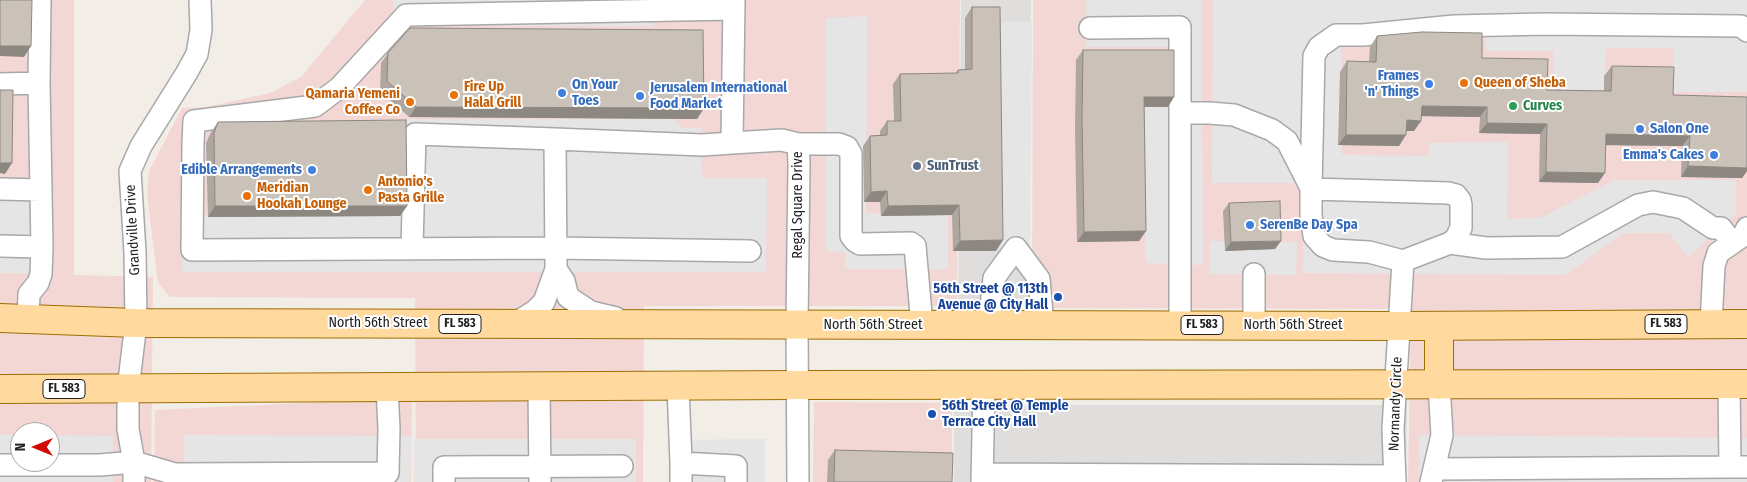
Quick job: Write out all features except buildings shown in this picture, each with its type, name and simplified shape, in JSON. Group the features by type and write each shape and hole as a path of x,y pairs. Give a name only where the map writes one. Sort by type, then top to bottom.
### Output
{"main road":[{"name":"North 56th Street","path":"0,318 136,323 1254,324 1400,326 1747,324"},
{"path":"1439,326 1439,385"},
{"name":"FL 583","path":"0,389 798,385 1738,384"}],"street":[{"path":"28,319 29,294 38,283 42,271 39,83 40,0"},
{"name":"Grandville Drive","path":"134,472 132,443 128,429 128,388 136,323 135,252 130,171 141,146 197,54 201,30 200,0"},
{"path":"732,143 734,4 406,15 339,88 315,106 194,121 192,250 556,248 750,251"},
{"path":"1311,189 1448,193 1456,195 1461,205 1461,228 1456,238 1450,243 1403,261 1369,252 1333,250 1323,246 1314,236 1311,215 1311,189 1314,56 1319,47 1336,35 1363,35 1454,26 1545,24 1740,26 1747,30"},
{"path":"1090,28 1180,26 1180,324"},
{"path":"0,84 39,83"},
{"path":"1180,112 1209,112 1234,115 1272,130 1287,141 1311,189"},
{"name":"Regal Square Drive","path":"412,248 415,134 702,145 782,140 798,144 798,482"},
{"path":"514,324 535,311 544,302 556,269 555,139"},
{"path":"798,144 839,144 847,147 851,154 852,236 855,241 860,244 911,243 915,246 922,325"},
{"path":"0,189 41,190"},
{"path":"1450,243 1486,248 1562,247 1638,205 1653,202 1683,208 1713,228 1721,228 1739,235 1718,253 1714,266 1711,324"},
{"path":"0,246 42,247"},
{"path":"989,325 994,278 1016,248 1039,278 1043,325"},
{"name":"Normandy Circle","path":"1395,479 1394,430 1403,261"},
{"path":"556,269 564,281 568,297 583,307 591,312 641,324"},
{"path":"1254,274 1254,324"},
{"path":"1439,385 1442,436 1433,475 1738,467 1738,384"},
{"path":"984,385 982,478 1395,479"},
{"path":"539,386 540,474"},
{"path":"678,386 681,472 736,466 736,482"},
{"path":"0,465 100,465 134,472 175,474 198,478 390,478 387,387"},
{"path":"444,482 444,467 540,474 622,466"}],"shaded area":[{"path":"0,0 74,0 74,275 153,277 151,482 0,482"},
{"path":"365,0 960,0 957,306 644,306 643,482 416,482 415,298 170,297 158,283 147,194 149,171 182,108 206,107 270,93 301,77"},
{"path":"393,0 653,0 653,26 393,26"},
{"path":"961,0 1031,0 1029,306 958,305"},
{"path":"1033,0 1747,0 1747,482 1408,482 1411,309 1032,308"},
{"path":"1086,0 1201,0 1203,265 1145,263 1144,98 1170,98 1171,47 1086,47"},
{"path":"1213,0 1747,0 1747,92 1674,92 1674,48 1606,48 1605,97 1563,96 1563,87 1554,87 1553,51 1486,51 1485,32 1341,32 1342,155 1429,156 1429,143 1508,142 1507,219 1542,217 1614,180 1736,180 1736,214 1688,257 1669,233 1624,233 1565,275 1303,273 1303,183 1212,183"},
{"path":"867,16 866,213 948,213 948,269 845,269 845,252 826,251 826,18"},
{"path":"997,22 1032,22 1030,248 997,248"},
{"path":"403,119 675,119 681,128 701,128 702,178 767,178 766,272 182,272 182,216 401,216"},
{"path":"33,179 33,273 0,273 0,180"},
{"path":"1210,241 1297,242 1296,275 1209,274"},
{"path":"412,398 411,482 154,482 155,410"},
{"path":"814,402 952,403 952,482 813,482"},
{"path":"954,405 1407,405 1406,482 954,482"},
{"path":"0,435 10,435 10,472 60,472 60,435 113,436 113,482 0,482"},
{"path":"184,435 411,436 410,482 184,482"},
{"path":"1419,435 1747,438 1747,482 1419,482"},
{"path":"414,439 636,439 636,482 414,482"},
{"path":"765,439 765,482 670,482 669,440"}],"place":[{"name":"Queen of Sheba","path":"1464,83"},
{"name":"Frames 'n' Things","path":"1429,84"},
{"name":"On Your Toes","path":"562,93"},
{"name":"Fire Up Halal Grill","path":"454,95"},
{"name":"Jerusalem International Food Market","path":"640,96"},
{"name":"Qamaria Yemeni Coffee Co","path":"410,102"},
{"name":"Curves","path":"1513,106"},
{"name":"Salon One","path":"1640,129"},
{"name":"Emma's Cakes","path":"1714,155"},
{"name":"SunTrust","path":"917,166"},
{"name":"Edible Arrangements","path":"312,170"},
{"name":"Antonio's Pasta Grille","path":"368,190"},
{"name":"Meridian Hookah Lounge","path":"247,196"},
{"name":"SerenBe Day Spa","path":"1250,225"},
{"name":"56th Street @ 113th Avenue @ City Hall","path":"1058,297"},
{"name":"56th Street @ Temple Terrace City Hall","path":"932,414"}]}
